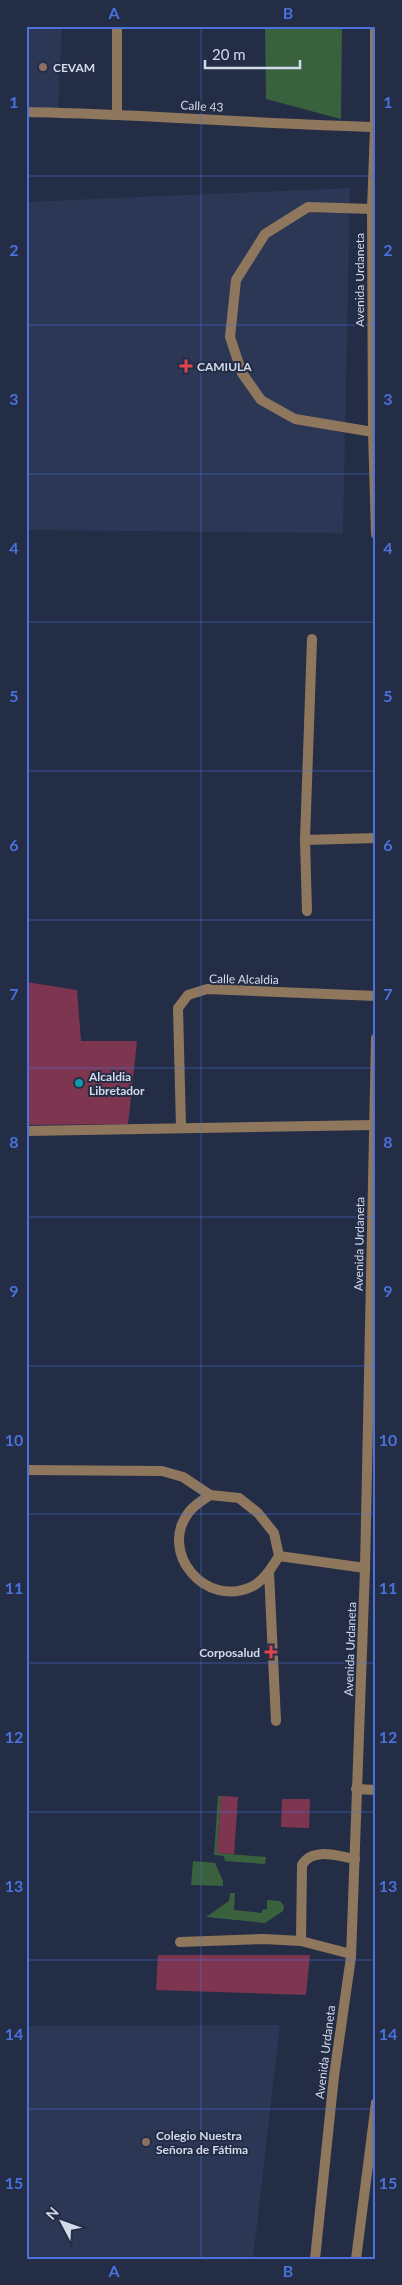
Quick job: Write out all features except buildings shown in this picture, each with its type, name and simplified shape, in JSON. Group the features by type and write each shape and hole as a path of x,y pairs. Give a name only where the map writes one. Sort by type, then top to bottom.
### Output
{"street":[{"path":"117,26 117,114"},
{"name":"Avenida Urdaneta","path":"375,26 376,127 372,209 373,432 376,534"},
{"name":"Calle 43","path":"26,112 117,114 310,126 376,127"},
{"path":"372,209 308,207 265,234 236,280 230,337 242,373 261,400 295,419 373,432"},
{"path":"307,911 305,840 312,639"},
{"path":"305,840 376,838"},
{"name":"Calle Alcaldia","path":"181,1127 178,1008 188,995 207,989 376,996"},
{"name":"Avenida Urdaneta","path":"315,2259 334,2076 351,1954 365,1568 376,1038"},
{"path":"26,1131 374,1125"},
{"path":"26,1470 162,1471 183,1477 210,1495 239,1498 258,1513 274,1533 279,1556 269,1572 252,1587 228,1593 205,1586 189,1571 180,1549 181,1527 189,1511 210,1495"},
{"path":"279,1556 365,1568"},
{"path":"269,1572 276,1721"},
{"path":"356,1789 376,1790"},
{"path":"301,1941 302,1865 305,1859 312,1855 324,1854 355,1859"},
{"path":"180,1942 264,1939 301,1941 351,1954"},
{"path":"356,2259 376,2103"}],"shaded area":[{"name":"CEVAM","path":"26,26 62,26 58,110 26,108"},
{"name":"CAMIULA","path":"350,188 343,533 26,530 26,202"},
{"name":"Colegio Nuestra Señora de Fátima","path":"280,2025 253,2259 26,2259 26,2026"}],"green space":[{"path":"265,26 342,26 341,119 266,99"},
{"path":"218,1796 221,1796 217,1853 266,1857 265,1864 225,1861 224,1856 214,1855"},
{"path":"193,1861 215,1863 223,1881 223,1886 191,1885"},
{"path":"230,1893 235,1893 234,1910 262,1913 262,1910 267,1909 267,1900 280,1901 284,1906 283,1911 265,1923 206,1917 229,1901"}],"place":[{"name":"CEVAM","path":"43,67"},
{"name":"CAMIULA","path":"186,366"},
{"name":"Alcaldia Libretador","path":"79,1083"},
{"name":"Corposalud","path":"271,1652"},
{"name":"Colegio Nuestra Señora de Fátima","path":"146,2142"}]}
